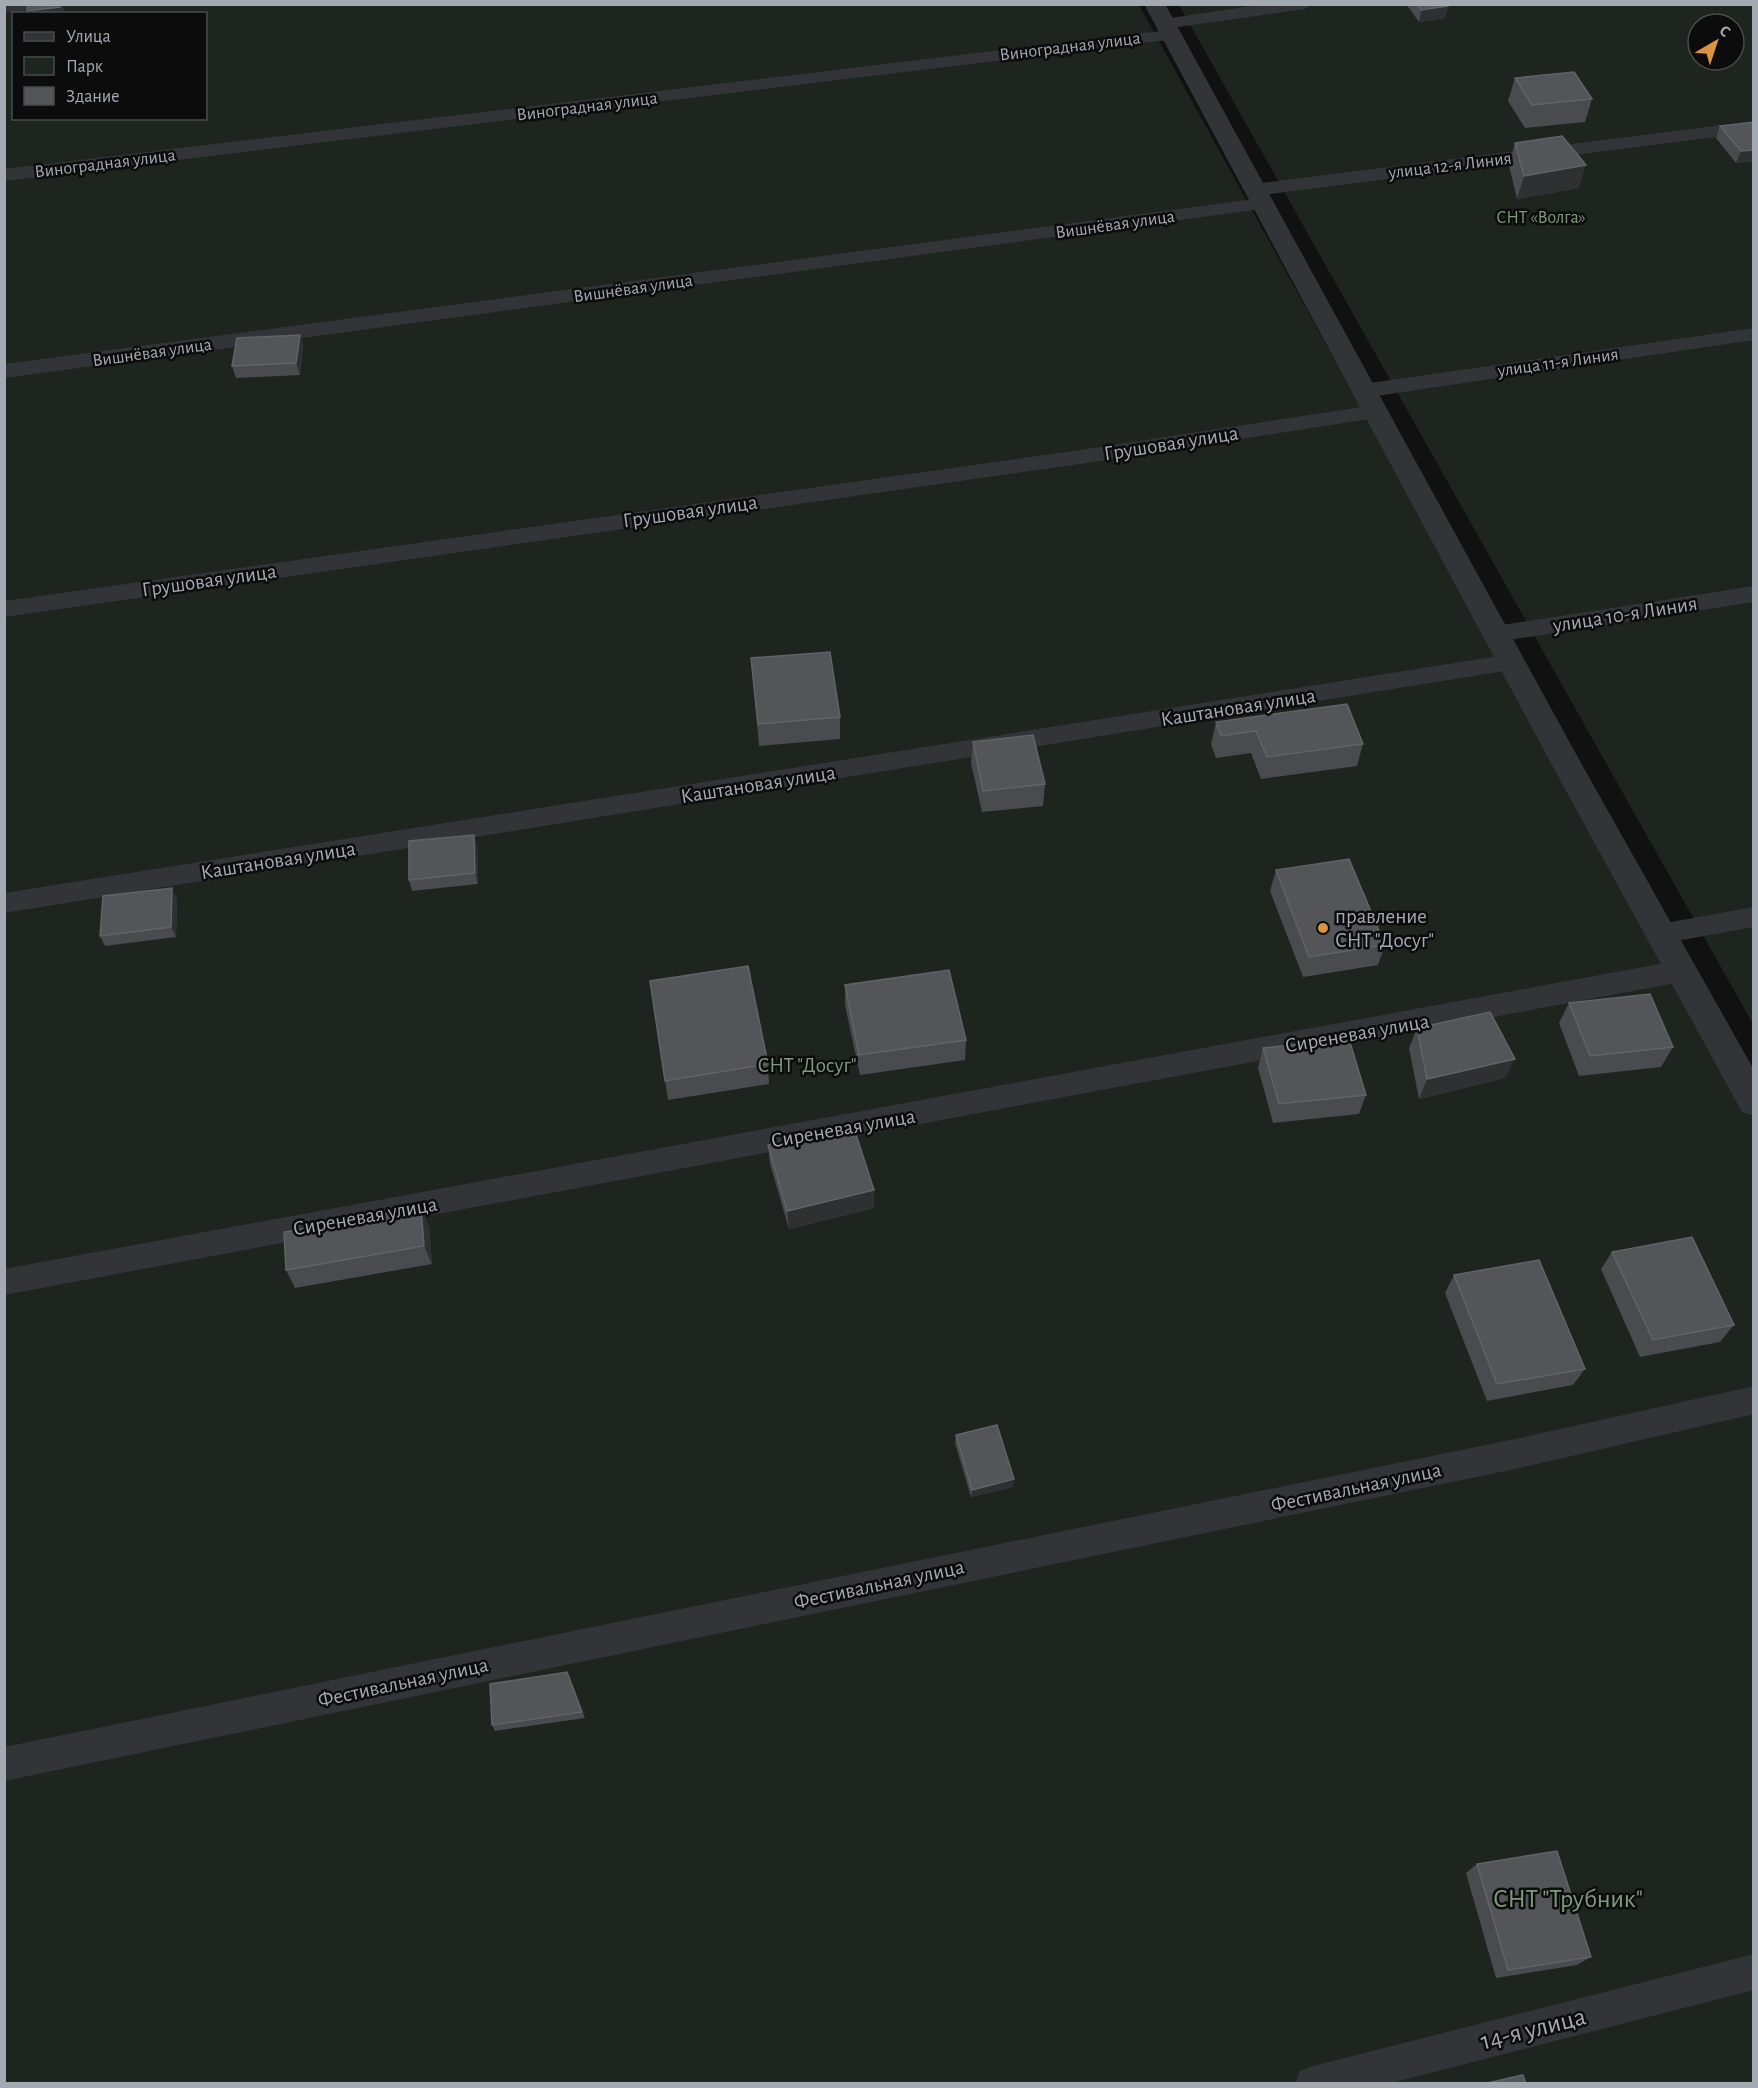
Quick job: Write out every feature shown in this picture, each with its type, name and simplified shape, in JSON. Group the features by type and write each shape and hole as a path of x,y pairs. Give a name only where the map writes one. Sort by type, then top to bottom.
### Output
{"street":[{"path":"1163,21 1511,662 1754,1102"}],"lane":[{"path":"4,8 39,4"},
{"name":"Виноградная улица","path":"4,175 1305,4"},
{"name":"улица 12-я Линия","path":"1258,197 1754,126"},
{"name":"Вишнёвая улица","path":"4,371 1258,197"},
{"name":"улица 11-я Линия","path":"1369,402 1754,334"},
{"name":"Грушовая улица","path":"4,609 1080,457 1369,402"},
{"name":"улица 10-я Линия","path":"1496,634 1754,594"},
{"name":"Каштановая улица","path":"4,903 1511,662"},
{"path":"1660,934 1754,917"},
{"name":"Сиреневая улица","path":"4,1282 1682,971"},
{"name":"Фестивальная улица","path":"4,1764 1484,1460 1754,1400"},
{"name":"14-я улица","path":"1313,2084 1754,1972"}],"green space":[{"name":"СНТ \"Досуг\"","path":"5,5 1139,5 1753,1119 1753,2083 5,2084"},
{"name":"СНТ «Волга»","path":"1179,5 1753,5 1753,1024"}],"building":[{"path":"28,4 60,4 60,7 27,11"},
{"path":"1417,4 1447,4 1448,6 1421,10"},
{"path":"1574,72 1592,99 1532,105 1515,78"},
{"path":"1754,122 1754,150 1741,151 1720,126"},
{"path":"1562,136 1586,165 1524,176 1515,143"},
{"path":"300,335 296,363 232,366 237,338"},
{"path":"830,652 840,717 758,724 751,658"},
{"path":"1347,704 1363,744 1267,757 1256,731 1221,736 1216,722"},
{"path":"1033,735 1045,784 983,791 973,742"},
{"path":"474,835 475,873 409,880 409,841"},
{"name":"правление СНТ \"Досуг\"","path":"1349,859 1385,945 1309,957 1276,870"},
{"path":"172,888 171,927 100,936 103,896"},
{"path":"748,966 768,1064 665,1081 650,981"},
{"path":"949,970 966,1040 859,1055 845,985"},
{"path":"1650,994 1673,1047 1590,1056 1569,1003"},
{"path":"1490,1012 1515,1059 1427,1079 1417,1028"},
{"path":"1349,1039 1366,1095 1279,1104 1263,1048"},
{"path":"853,1125 874,1190 787,1211 768,1145"},
{"path":"421,1208 424,1246 286,1270 284,1232"},
{"path":"1692,1237 1734,1325 1653,1340 1612,1252"},
{"path":"1539,1260 1585,1369 1497,1384 1454,1275"},
{"path":"997,1425 1014,1479 972,1490 956,1435"},
{"path":"567,1672 582,1712 492,1725 490,1684"},
{"path":"1557,1851 1591,1957 1508,1970 1477,1864"},
{"path":"1523,2075 1526,2084 1483,2084"}],"place":[{"name":"правление СНТ \"Досуг\"","path":"1323,928"}],"park label":[{"name":"СНТ \"Трубник\"","path":"1568,1898"}]}
